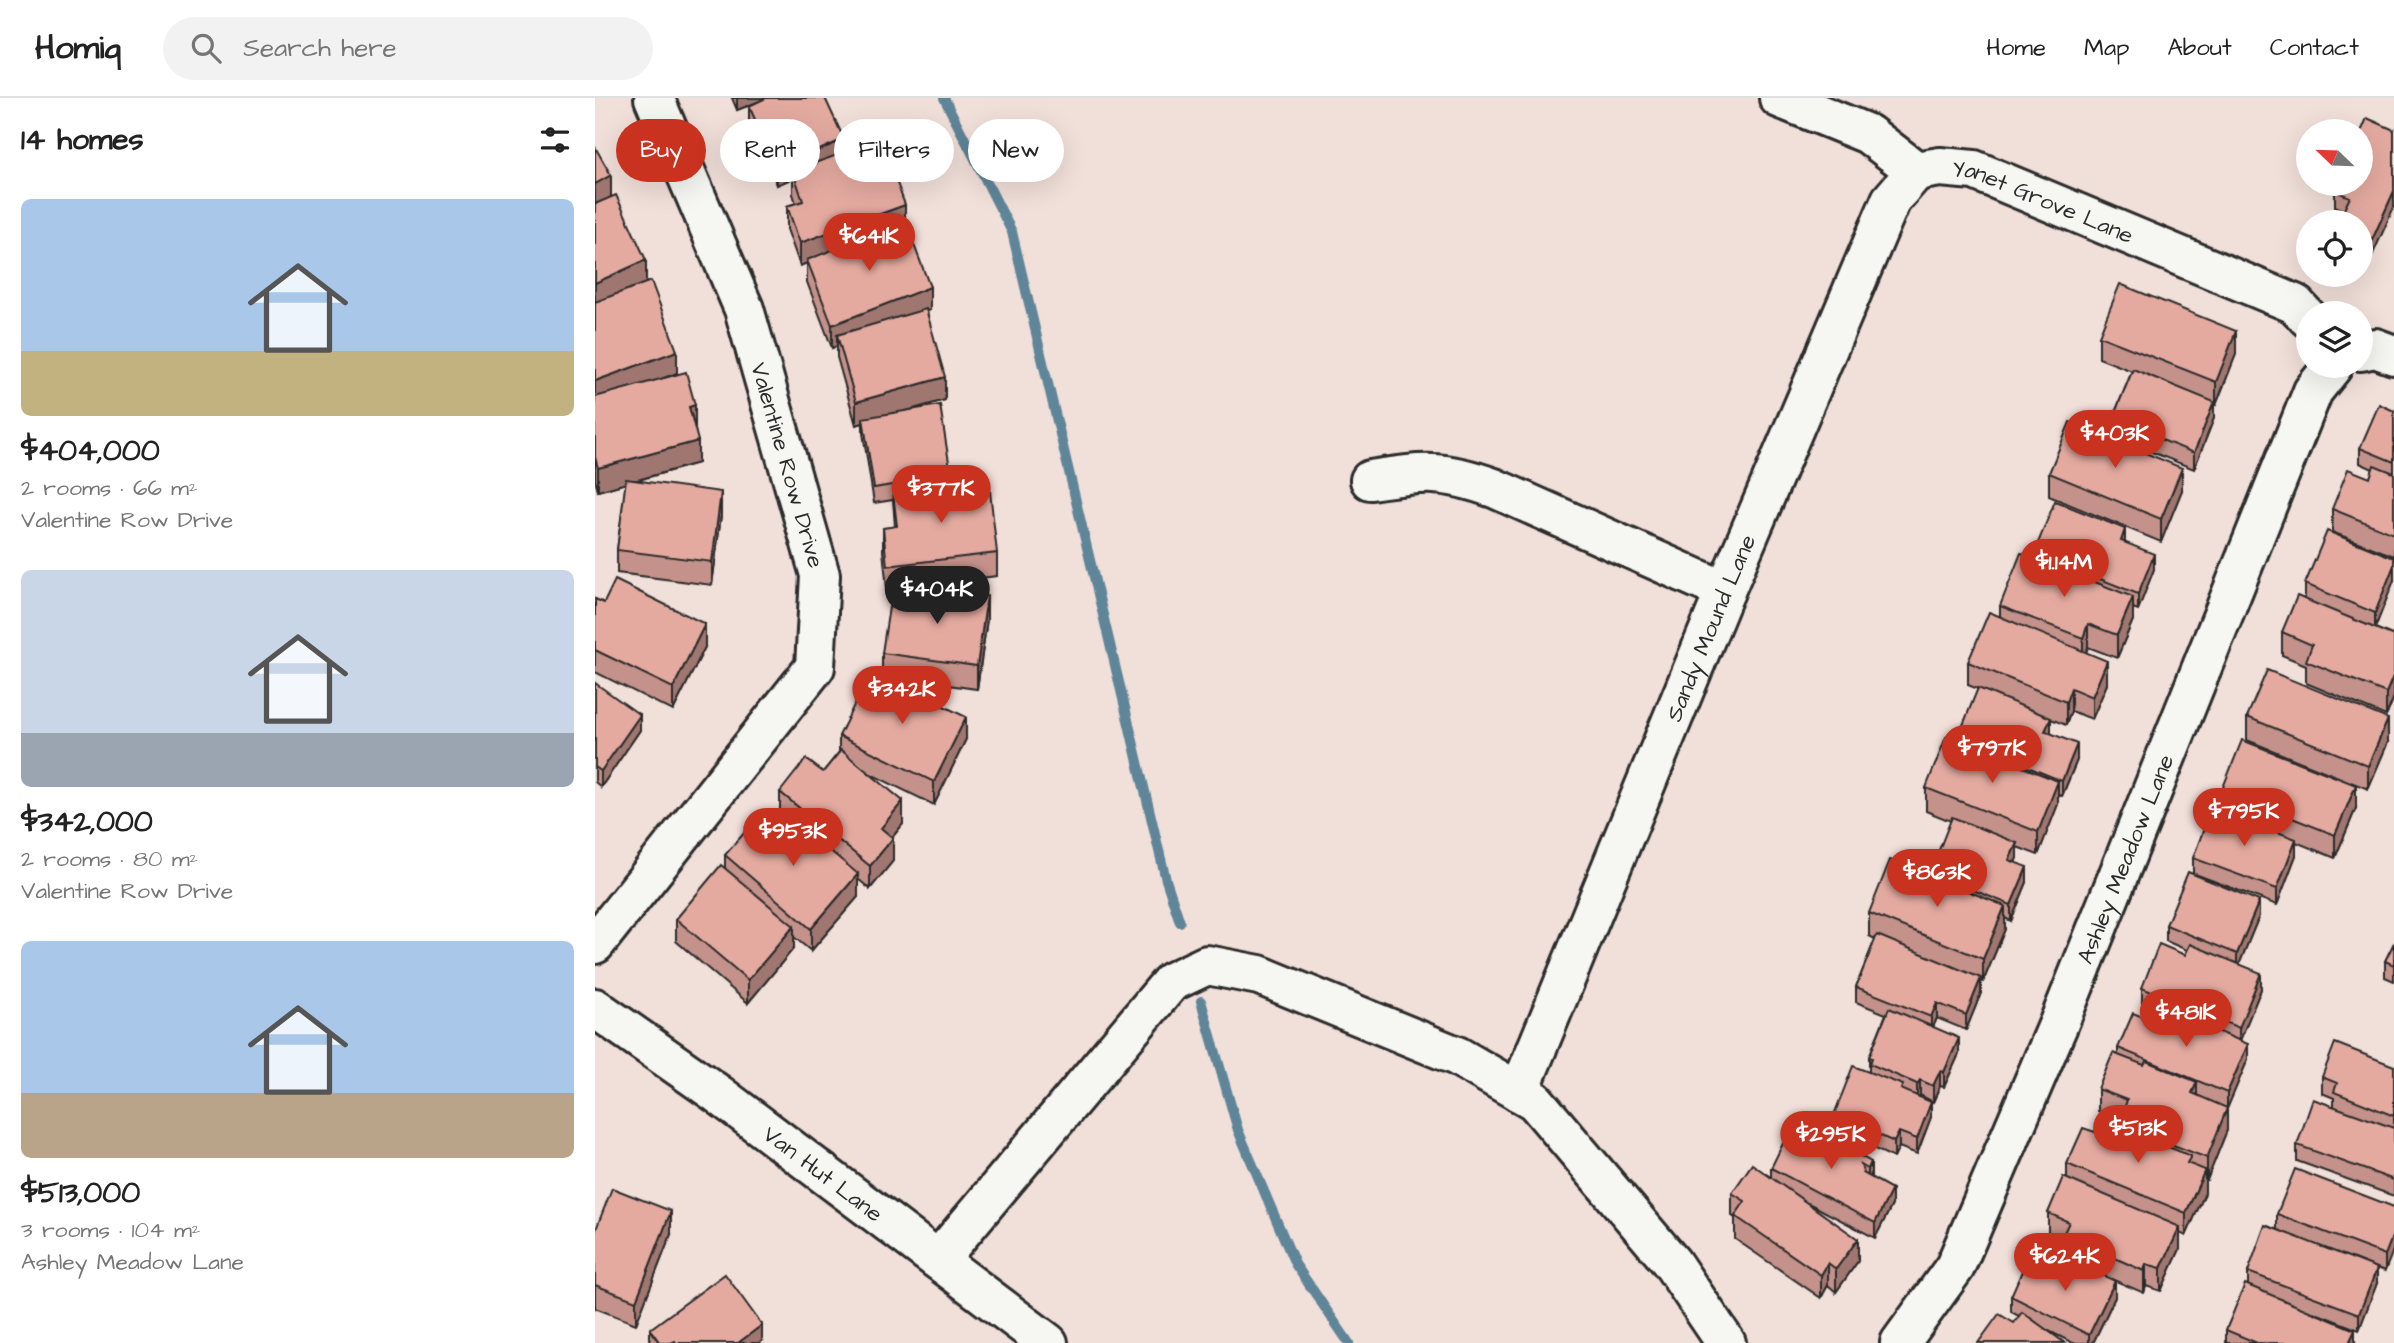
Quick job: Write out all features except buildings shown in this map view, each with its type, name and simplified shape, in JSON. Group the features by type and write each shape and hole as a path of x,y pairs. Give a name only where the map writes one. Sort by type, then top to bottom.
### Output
{"street":[{"name":"Valentine Row Drive","path":"595,944 815,667 820,575 744,309 654,98"},
{"path":"1779,98 1868,134 1916,171"},
{"name":"Yanet Grove Lane","path":"1916,171 1940,167 1974,170 2296,305"},
{"name":"Sandy Mound Lane","path":"1519,1092 1725,591 1891,200 1916,171"},
{"path":"2373,348 2394,355"},
{"name":"Ashley Meadow Lane","path":"1900,1343 1955,1267 2064,1010 2313,391 2323,378"},
{"path":"1370,480 1421,472 1455,474 1495,488 1725,591"},
{"path":"937,1260 1171,982 1207,965 1259,975 1457,1056 1535,1101 1672,1263 1726,1343"},
{"name":"Van Hut Lane","path":"595,1008 718,1094 1048,1343"}],"waterway":[{"path":"944,98 1012,232 1166,880 1180,922"},
{"path":"1201,1001 1238,1130 1295,1264 1349,1343"}]}
